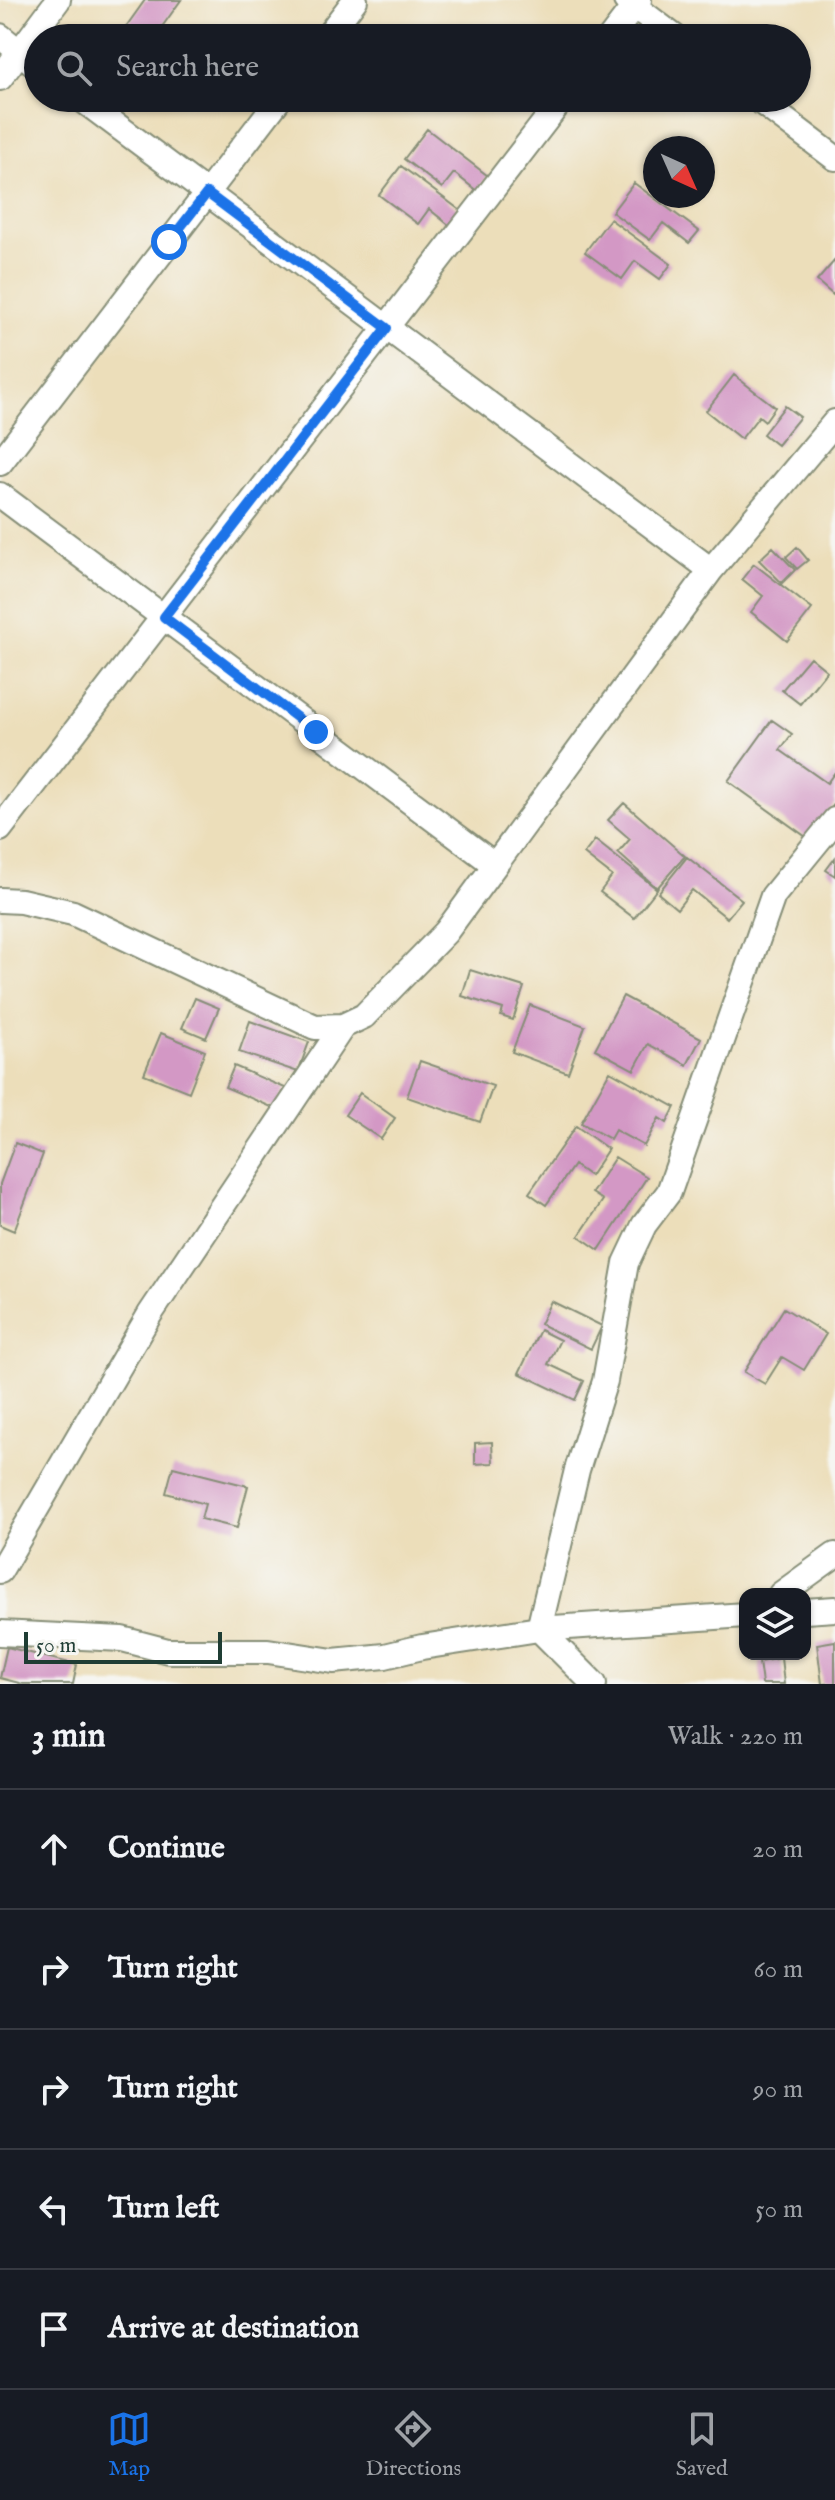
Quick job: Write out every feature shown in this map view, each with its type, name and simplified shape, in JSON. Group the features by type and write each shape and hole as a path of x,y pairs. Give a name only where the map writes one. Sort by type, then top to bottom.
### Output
{"street":[{"path":"46,24 58,0"},
{"path":"337,24 355,0"},
{"path":"619,24 633,2 659,24"},
{"path":"0,36 24,56"},
{"path":"0,78 24,63"},
{"path":"99,112 711,570"},
{"path":"0,463 269,112"},
{"path":"0,829 552,112"},
{"path":"774,112 835,158"},
{"path":"0,900 21,901 73,913 315,1027 343,1026 364,1016 446,932 711,570 835,422"},
{"path":"0,495 495,865"},
{"path":"539,1629 577,1470 605,1381 626,1263 644,1225 669,1192 773,896 835,820"},
{"path":"0,1571 150,1314 343,1026"},
{"path":"789,1588 835,1555"},
{"path":"811,1611 835,1609"},
{"path":"0,1633 122,1639 168,1651 268,1651 333,1661 385,1656 422,1647 539,1629 739,1615"},
{"path":"539,1629 594,1684"}],"building":[{"path":"145,0 181,0 164,24 128,24"},
{"path":"427,129 488,176 477,191 454,173 442,188 404,159"},
{"path":"401,166 461,211 449,225 429,209 418,224 379,195"},
{"path":"634,183 643,190 643,208 668,208 699,231 689,243 663,223 650,240 612,212"},
{"path":"610,219 671,264 660,279 635,261 622,279 585,252"},
{"path":"835,260 835,292 833,295 817,281"},
{"path":"734,375 775,407 765,421 759,416 741,439 706,411"},
{"path":"785,406 800,417 777,445 763,434"},
{"path":"773,547 795,570 782,583 759,560"},
{"path":"797,547 808,560 797,569 786,557"},
{"path":"754,564 812,609 787,641 751,612 763,596 742,579"},
{"path":"810,657 827,671 800,704 782,690"},
{"path":"772,720 792,734 780,750 827,783 835,772 835,803 809,839 728,781"},
{"path":"624,803 685,856 657,888 618,853 630,839 608,820"},
{"path":"595,840 657,889 634,918 600,892 612,876 584,854"},
{"path":"687,857 742,900 727,918 692,890 677,909 658,893"},
{"path":"835,858 835,876 826,870"},
{"path":"470,970 524,987 513,1020 501,1016 503,1009 462,996"},
{"path":"623,996 701,1038 687,1065 648,1044 634,1070 595,1049"},
{"path":"195,998 219,1008 206,1038 182,1028"},
{"path":"530,1005 585,1026 568,1073 512,1052"},
{"path":"250,1021 309,1042 298,1072 239,1052"},
{"path":"161,1033 205,1051 189,1092 144,1074"},
{"path":"420,1061 493,1086 480,1122 407,1097"},
{"path":"234,1066 285,1088 276,1109 225,1087"},
{"path":"610,1071 675,1107 667,1123 659,1118 644,1146 615,1130 610,1139 581,1123"},
{"path":"360,1093 395,1118 381,1139 345,1115"},
{"path":"576,1126 608,1149 590,1176 574,1165 546,1205 529,1193"},
{"path":"15,1143 43,1154 14,1231 0,1225 0,1184"},
{"path":"615,1157 647,1177 599,1250 579,1236 603,1200 592,1193"},
{"path":"551,1301 602,1326 591,1349 540,1324"},
{"path":"784,1308 826,1334 804,1370 782,1357 765,1384 744,1372"},
{"path":"540,1330 560,1340 548,1364 584,1381 575,1400 519,1373"},
{"path":"492,1442 493,1463 475,1464 475,1443"},
{"path":"173,1467 248,1486 237,1528 201,1519 205,1504 166,1493"},
{"path":"835,1641 835,1683 822,1684 817,1644"},
{"path":"7,1647 77,1665 73,1684 23,1684 0,1678"},
{"path":"781,1660 784,1684 762,1684 759,1662"}],"route":[{"path":"169,242 207,193 387,328 164,617 316,732"}]}
